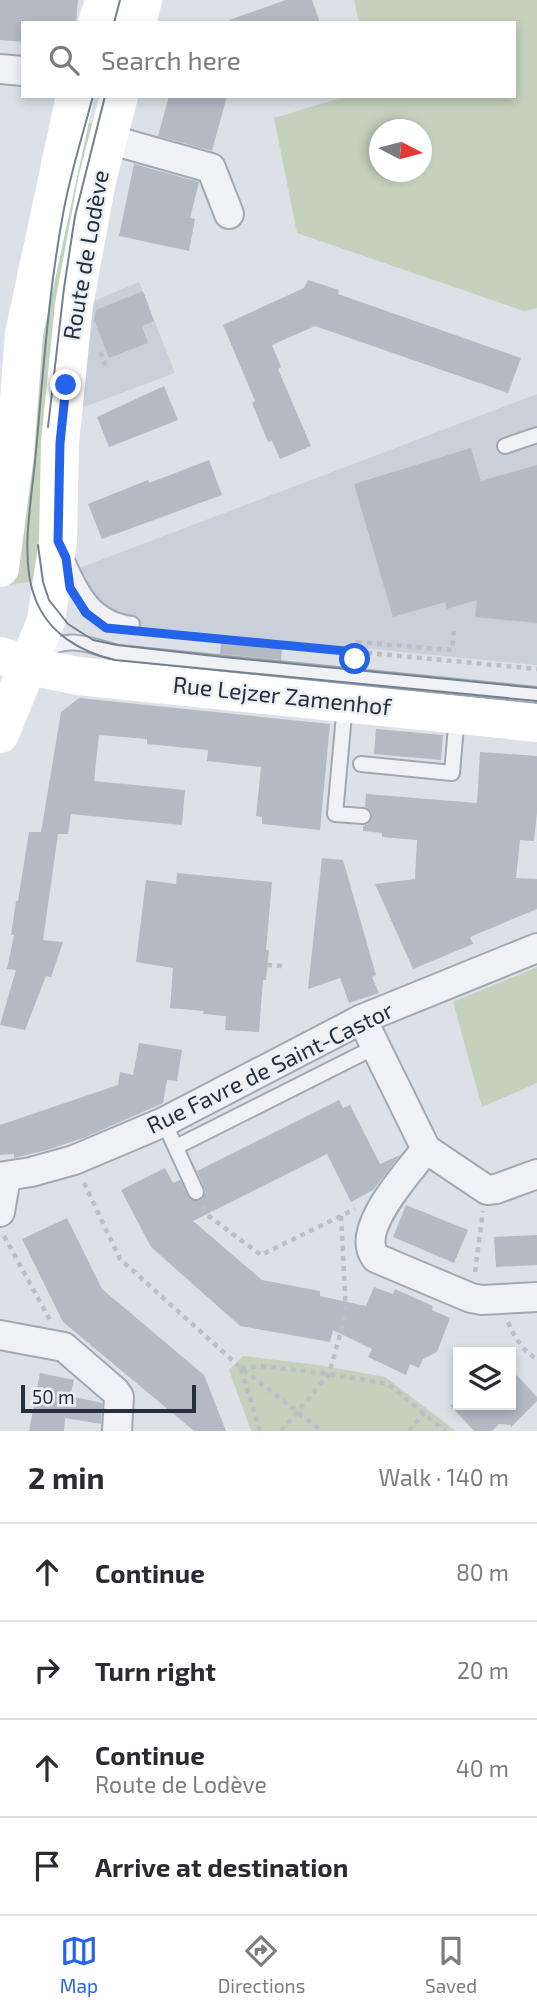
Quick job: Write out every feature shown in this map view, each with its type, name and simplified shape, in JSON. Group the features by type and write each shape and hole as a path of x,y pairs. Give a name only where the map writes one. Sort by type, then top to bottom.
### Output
{"main road":[{"path":"98,21 105,0"},
{"path":"138,21 143,0"},
{"name":"Route de Lodève","path":"0,568 15,454 23,334 75,98"},
{"name":"Route de Lodève","path":"0,734 14,660 46,621 58,541 60,443 74,305 97,181 118,98"},
{"name":"Rue Lejzer Zamenhof","path":"14,660 44,670 78,676 349,689 457,714 537,723"}],"street":[{"path":"0,69 21,71"},
{"path":"108,139 211,168 229,214"},
{"name":"Rue Favre de Saint-Castor","path":"3,1177 74,1160 164,1122 362,1018 537,948"},
{"path":"362,1018 426,1149 487,1190 537,1174"},
{"path":"426,1149 376,1218 370,1231 369,1244 372,1253 376,1258 485,1298 537,1297"},
{"path":"0,1212 3,1177"},
{"path":"0,1335 64,1347 116,1391 119,1397 119,1430"}],"lane":[{"path":"505,446 537,435"},
{"path":"58,541 87,599 102,614 118,622 132,624"},
{"path":"363,816 335,814 349,689 537,695"},
{"path":"361,764 452,773 457,714"},
{"path":"176,1147 376,1046"},
{"path":"164,1122 196,1192"}],"path":[{"path":"349,689 357,642 452,650 454,631"},
{"path":"148,632 537,669"},
{"path":"267,965 282,966"},
{"path":"74,1160 120,1259 240,1368 322,1431"},
{"path":"487,1190 485,1298 528,1354 537,1359"},
{"path":"206,1214 261,1255 394,1192"},
{"path":"281,1431 330,1374 346,1313 341,1215"},
{"path":"0,1229 64,1347"},
{"path":"240,1368 260,1366 388,1384 445,1431"},
{"path":"240,1368 260,1431"},
{"path":"409,1431 424,1413"}],"shaded area":[{"path":"139,282 175,373 79,409 89,303"},
{"path":"537,394 537,665 115,624 69,572"}],"green space":[{"path":"354,0 537,0 537,308 524,311 297,233 274,118 340,98 516,98 516,21 359,21"},
{"path":"74,118 103,127 34,581 9,585 37,356"},
{"path":"537,967 537,1083 482,1107 453,1002"},
{"path":"243,1356 385,1377 456,1431 251,1431 229,1370"}],"building":[{"path":"0,0 78,0 76,21 21,21 21,42 0,40"},
{"path":"286,0 312,0 319,21 229,21"},
{"path":"168,98 226,98 212,151 158,136"},
{"path":"134,164 199,182 190,218 195,219 189,251 119,236"},
{"path":"308,280 339,290 338,294 521,358 508,393 315,326 272,345 281,367 278,369 311,446 280,459 272,441 268,442 252,403 255,401 223,325 304,288"},
{"path":"143,291 154,321 142,326 148,343 109,358 94,320 96,310"},
{"path":"164,386 178,420 109,447 97,417"},
{"path":"471,448 481,481 537,465 537,623 475,617 477,600 447,609 445,602 393,617 354,484"},
{"path":"209,460 222,495 102,539 88,504"},
{"path":"221,642 282,648 281,660 220,654"},
{"path":"79,698 330,724 320,830 262,824 262,817 256,816 261,767 207,761 208,750 147,744 147,739 99,735 94,781 185,790 182,825 71,814 68,834 58,834 43,940 63,942 51,977 46,976 25,1030 0,1025 16,970 7,969 29,832 41,832 61,712"},
{"path":"376,729 443,735 441,760 374,754"},
{"path":"480,752 537,756 534,841 520,840 516,878 537,879 537,909 470,937 473,944 413,969 375,884 415,879 417,840 382,837 382,833 363,831 363,826 368,824 372,817 371,811 365,807 366,794 477,803"},
{"path":"322,858 343,860 376,975 372,977 379,993 349,1003 340,978 308,989"},
{"path":"177,873 272,882 266,950 269,950 266,980 263,980 259,1032 225,1030 226,1016 170,1008 173,968 136,962 146,880 176,884"},
{"path":"139,1043 182,1050 177,1081 167,1080 163,1103 86,1137 47,1150 14,1158 14,1154 0,1155 0,1125 118,1085 120,1072 133,1075"},
{"path":"339,1100 343,1108 350,1105 380,1164 400,1155 373,1190 351,1202 327,1154 193,1221 262,1280 320,1291 320,1296 366,1306 374,1287 393,1294 395,1289 433,1306 432,1310 450,1318 437,1352 423,1359 419,1368 410,1364 406,1375 368,1357 372,1349 333,1330 330,1342 240,1326 151,1247 121,1190 165,1168 173,1183 180,1180 190,1199 199,1201 206,1192 197,1171"},
{"path":"406,1205 468,1230 454,1263 393,1237"},
{"path":"67,1218 102,1289 204,1375 226,1431 194,1431 63,1322 22,1239"},
{"path":"537,1235 537,1265 496,1267 494,1237"},
{"path":"40,1373 74,1380 70,1396 102,1403 101,1424 65,1418 64,1431 29,1431"},
{"path":"516,1374 537,1397 537,1401 511,1427 499,1424 492,1431 474,1431 455,1410 516,1410"}],"tram line":[{"path":"115,21 120,0"},
{"path":"92,98 70,181 58,240 29,513 28,566 35,598 48,621 78,646 115,660 537,701"},
{"path":"48,427 75,216 104,98"},
{"path":"38,545 43,582 49,600 68,624 93,640 223,657 537,688"}],"route":[{"path":"66,385 60,443 58,541 66,558 70,588 86,613 106,628 356,652 355,659"}]}
